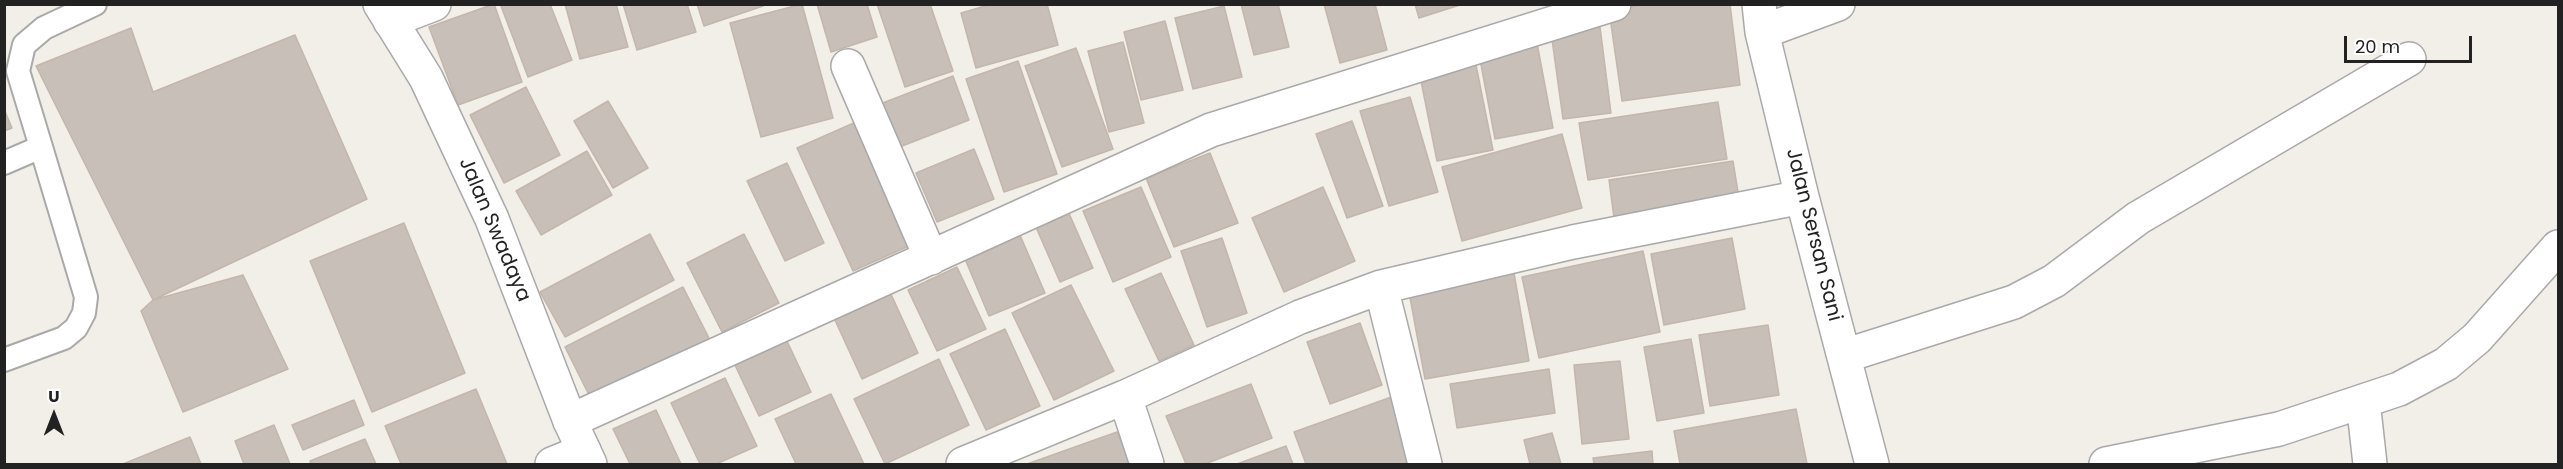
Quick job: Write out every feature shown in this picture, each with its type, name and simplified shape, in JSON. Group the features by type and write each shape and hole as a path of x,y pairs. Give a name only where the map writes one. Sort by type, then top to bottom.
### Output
{"street":[{"path":"385,13 434,4"},
{"path":"570,421 1211,130 1614,4"},
{"path":"1761,19 1838,4"},
{"name":"Jalan Swadaya","path":"385,13 426,78 492,219 570,421 587,458"},
{"name":"Jalan Sersan Sani","path":"1761,19 1802,196 1872,465"},
{"path":"1844,356 2014,302 2054,281 2138,218 2409,59"},
{"path":"848,66 931,258"},
{"path":"963,465 1125,397 1300,317 1381,287 1573,242 1802,196"},
{"path":"2106,465 2279,429 2399,390 2446,364 2477,338 2556,255"},
{"path":"1381,287 1425,465"},
{"path":"1125,397 1147,465"},
{"path":"2363,401 2370,465"},
{"path":"552,465 587,458"}],"lane":[{"path":"4,360 64,338 76,328 84,313 86,297 18,71 24,45 44,28 95,4"},
{"path":"4,163 41,147"}],"building":[{"path":"494,4 522,82 458,105 429,27"},
{"path":"504,4 550,4 572,60 528,77 501,6"},
{"path":"565,4 616,4 628,47 580,59"},
{"path":"623,4 687,4 696,32 637,50"},
{"path":"697,4 762,4 763,6 704,26"},
{"path":"802,4 833,118 761,137 730,23"},
{"path":"817,4 867,4 877,37 831,52"},
{"path":"877,4 930,4 953,71 905,87"},
{"path":"992,4 1047,4 1058,45 976,68 961,13"},
{"path":"1241,4 1278,4 1289,47 1254,55"},
{"path":"1324,4 1375,4 1387,50 1340,63"},
{"path":"1415,4 1463,4 1419,18"},
{"path":"1650,4 1730,4 1740,85 1622,101 1609,10"},
{"path":"1224,6 1242,77 1193,89 1175,18"},
{"path":"1165,21 1183,90 1141,100 1124,32"},
{"path":"1600,27 1611,113 1563,119 1551,32"},
{"path":"131,28 153,92 295,35 367,199 153,300 36,66"},
{"path":"1123,42 1144,123 1109,132 1088,51"},
{"path":"1537,43 1553,128 1495,139 1479,54"},
{"path":"1076,48 1113,149 1062,167 1025,66"},
{"path":"1475,60 1493,150 1437,161 1419,71"},
{"path":"1018,61 1057,174 1004,192 966,79"},
{"path":"953,76 969,120 897,148 880,104"},
{"path":"526,87 560,155 504,183 470,115"},
{"path":"1410,97 1438,192 1389,206 1360,111"},
{"path":"608,101 648,168 613,188 574,121"},
{"path":"1718,102 1727,159 1588,180 1579,123"},
{"path":"4,109 12,128 4,131"},
{"path":"1352,121 1383,206 1347,218 1316,134"},
{"path":"856,122 911,245 853,271 797,148"},
{"path":"1562,134 1582,208 1462,241 1442,167"},
{"path":"974,149 994,199 937,222 916,173"},
{"path":"587,151 612,195 541,235 516,191"},
{"path":"1210,153 1238,223 1174,247 1146,178"},
{"path":"1733,161 1739,198 1614,218 1609,180"},
{"path":"787,163 824,243 785,261 747,181"},
{"path":"1141,187 1171,257 1113,282 1083,211"},
{"path":"1323,187 1355,261 1284,292 1252,218"},
{"path":"1068,211 1093,268 1060,282 1035,225"},
{"path":"404,223 465,373 372,412 310,261"},
{"path":"650,234 674,280 565,337 540,292"},
{"path":"744,234 779,303 722,332 687,263"},
{"path":"1020,235 1045,293 989,316 965,259"},
{"path":"1222,238 1247,313 1207,327 1181,251"},
{"path":"1732,238 1745,309 1664,325 1651,254"},
{"path":"1643,251 1660,332 1539,358 1522,277"},
{"path":"957,267 986,329 937,351 908,290"},
{"path":"1161,273 1194,345 1159,361 1125,289"},
{"path":"1514,273 1529,361 1425,379 1409,292"},
{"path":"243,275 288,369 183,412 141,311 153,300"},
{"path":"1071,285 1114,371 1054,400 1012,313"},
{"path":"683,287 710,340 591,399 565,347"},
{"path":"890,292 918,353 862,379 834,318"},
{"path":"1360,323 1382,385 1330,404 1307,342"},
{"path":"1768,325 1779,395 1710,406 1699,335"},
{"path":"1005,329 1040,406 986,430 950,354"},
{"path":"786,339 811,392 759,416 734,363"},
{"path":"1691,339 1704,413 1657,421 1644,347"},
{"path":"939,359 969,425 885,464 854,399"},
{"path":"1620,361 1629,439 1582,444 1574,365"},
{"path":"1549,369 1555,413 1457,428 1450,384"},
{"path":"725,378 757,446 716,464 700,464 671,403"},
{"path":"1251,384 1272,438 1205,464 1186,464 1166,416"},
{"path":"476,389 507,464 401,464 385,426"},
{"path":"831,394 864,464 796,464 775,419"},
{"path":"1397,395 1422,464 1306,464 1294,432"},
{"path":"354,400 364,425 303,450 292,425"},
{"path":"1796,409 1807,464 1680,464 1674,431"},
{"path":"656,410 681,464 630,464 613,429"},
{"path":"274,425 290,464 244,464 235,441"},
{"path":"1117,432 1130,464 1027,464"},
{"path":"1552,433 1561,464 1530,464 1524,440"},
{"path":"190,437 201,464 123,464"},
{"path":"365,439 376,464 311,464 310,461"},
{"path":"1286,446 1293,464 1237,464"},
{"path":"1652,451 1653,464 1594,464 1593,458"}]}
